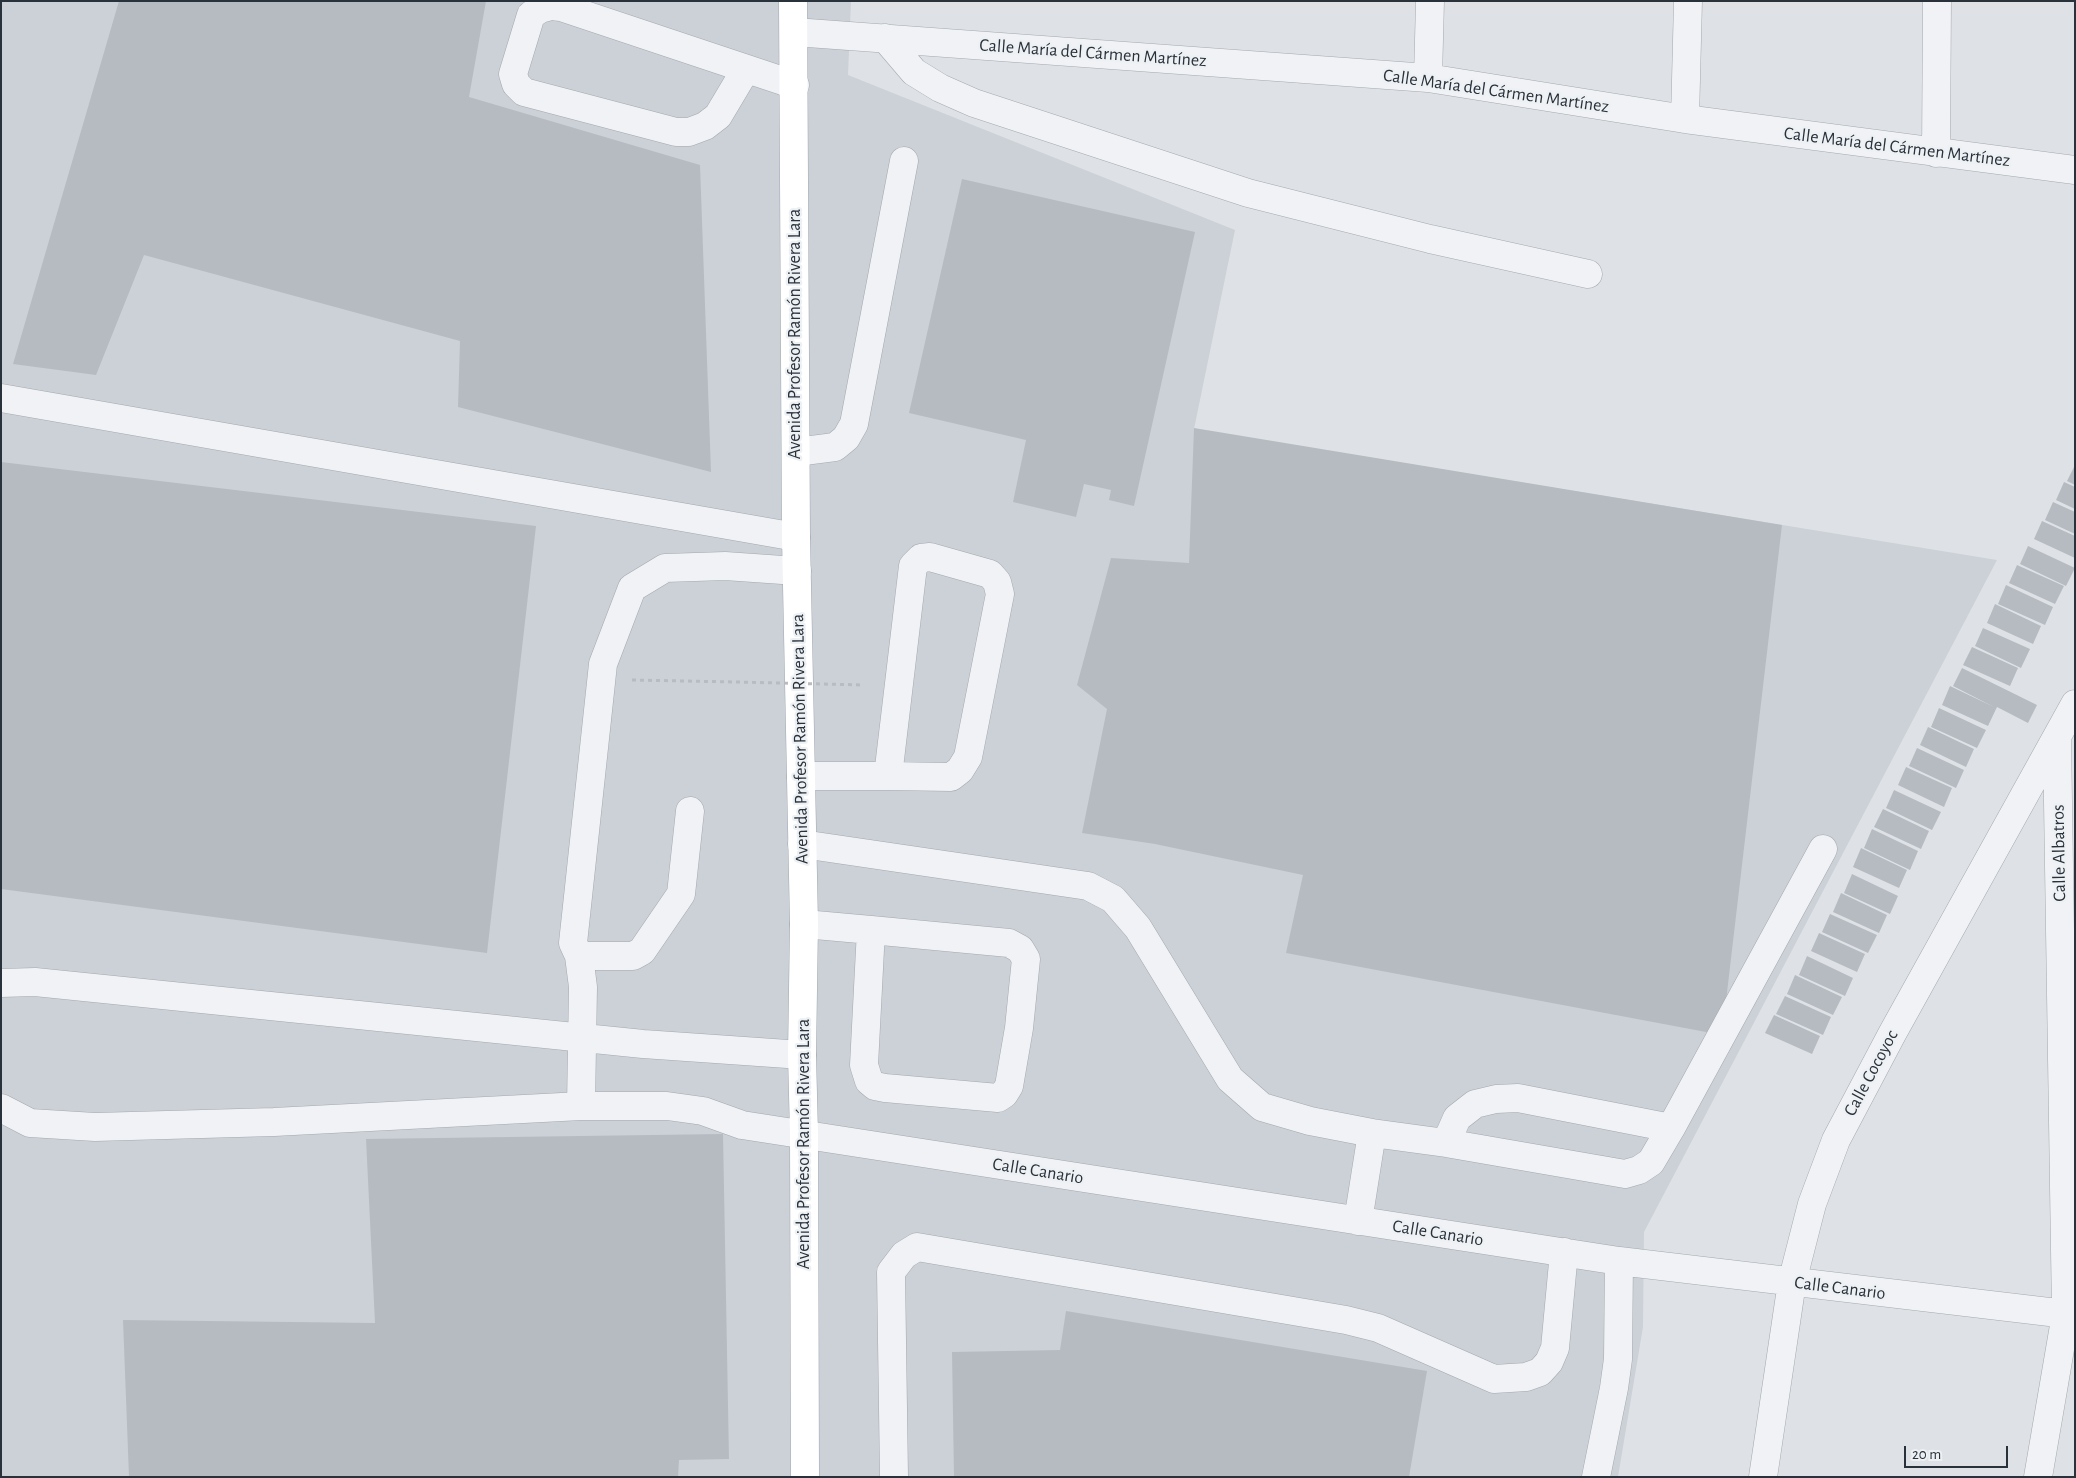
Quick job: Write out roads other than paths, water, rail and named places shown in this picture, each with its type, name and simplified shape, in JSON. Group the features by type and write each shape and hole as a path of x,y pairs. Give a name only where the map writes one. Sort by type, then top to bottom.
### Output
{"main road":[{"name":"Avenida Profesor Ramón Rivera Lara","path":"793,1 795,85 796,537 804,924 802,1054 805,1477"}],"street":[{"path":"1428,78 1430,1"},
{"path":"1685,119 1688,1"},
{"path":"1936,153 1937,1"},
{"path":"746,69 718,116 705,126 689,132 676,132 524,92 516,84 513,74 531,15 540,9 550,6 561,7 795,85"},
{"name":"Calle María del Cármen Martínez","path":"794,32 1428,78 1685,119 2075,170"},
{"path":"885,38 914,72 940,88 974,103 1248,193 1430,239 1588,274"},
{"path":"796,452 836,447 846,438 854,424 904,161"},
{"path":"1,398 796,537"},
{"path":"801,776 951,777 960,770 968,757 1000,594 997,582 990,574 930,557 921,558 913,566 888,776"},
{"path":"581,1106 583,988 579,956 573,943 603,664 632,588 666,568 725,566 797,571"},
{"name":"Calle Cocoyoc","path":"1763,1477 1792,1282 1812,1204 1836,1140 1892,1034 2075,704"},
{"name":"Calle Albatros","path":"2038,1477 2070,1314 2057,737"},
{"path":"579,956 633,956 642,951 681,894 690,811"},
{"path":"802,844 1088,886 1113,899 1138,928 1230,1080 1262,1107 1310,1121 1372,1134 1446,1144 1624,1174 1640,1170 1651,1162 1823,849"},
{"path":"804,924 871,930 1009,944 1020,949 1026,959 1019,1028 1009,1086 1004,1094 998,1098 885,1088 875,1086 869,1081 864,1065 871,930"},
{"path":"1,983 35,982 582,1036 643,1044 802,1054"},
{"path":"1446,1144 1457,1118 1475,1104 1496,1098 1518,1098 1671,1128"},
{"name":"Calle Canario","path":"1,1108 30,1123 95,1128 274,1122 581,1106 667,1106 703,1111 742,1125 1618,1261 2070,1314"},
{"path":"1358,1221 1372,1134"},
{"path":"894,1477 891,1272 904,1256 917,1248 1346,1320 1378,1328 1494,1379 1526,1377 1540,1372 1549,1362 1555,1348 1564,1252"},
{"path":"1596,1477 1618,1359 1618,1261"}]}
